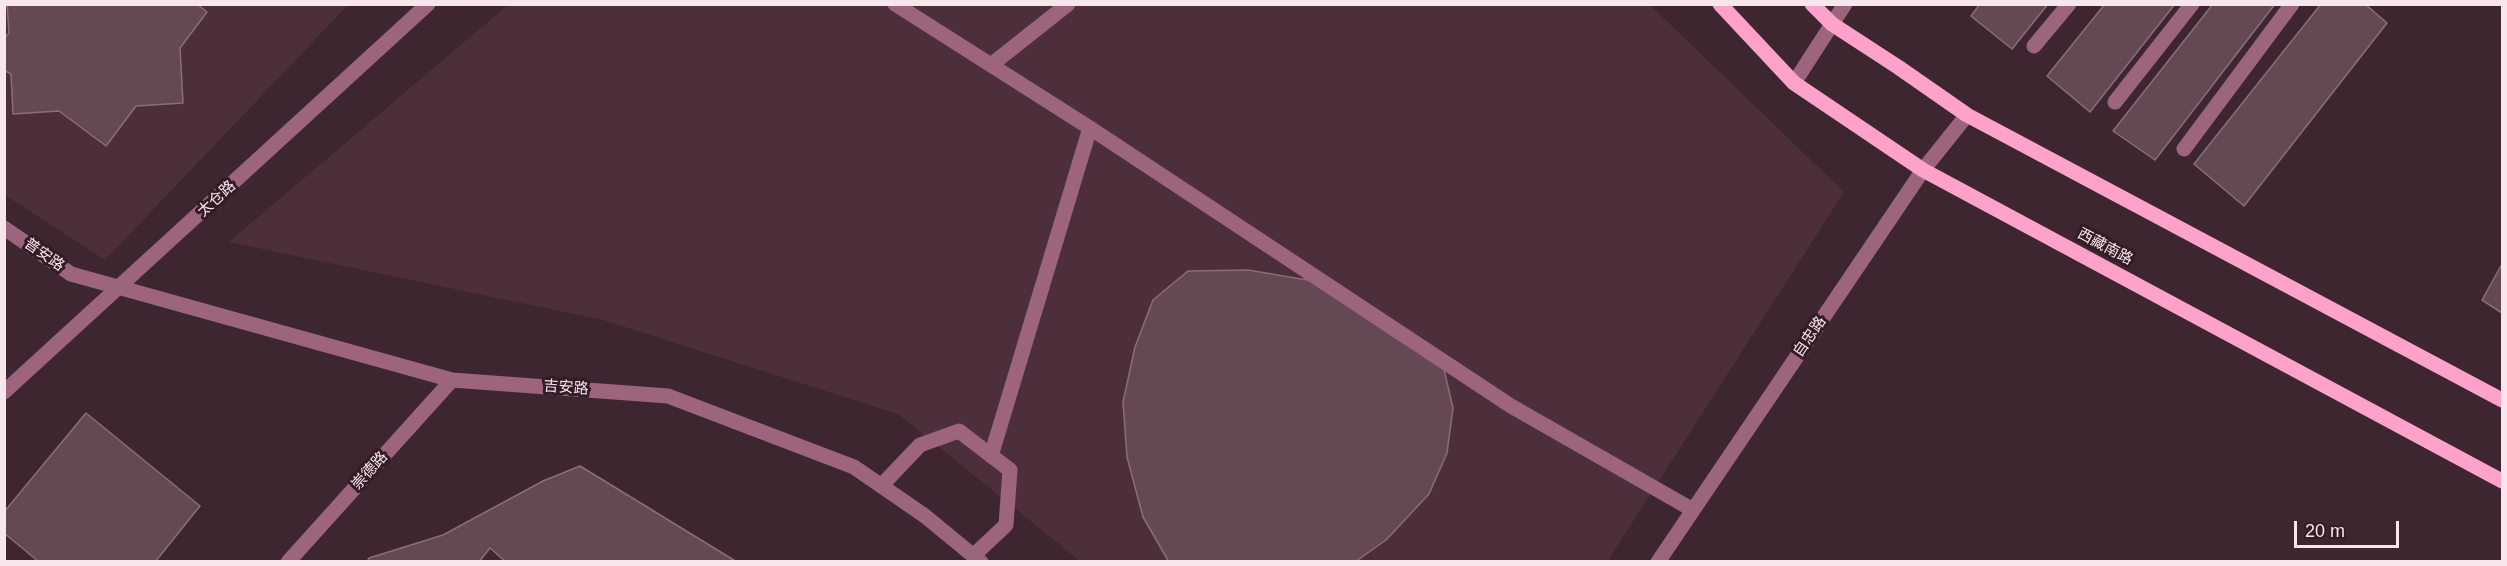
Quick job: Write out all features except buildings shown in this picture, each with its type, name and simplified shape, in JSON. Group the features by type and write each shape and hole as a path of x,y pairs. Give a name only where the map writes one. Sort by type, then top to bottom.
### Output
{"main road":[{"name":"西藏南路","path":"1719,4 1794,83 1923,170 2502,481"},
{"path":"1812,4 1832,24 1967,115 2502,399"}],"street":[{"name":"太仓路","path":"4,392 428,4"},
{"path":"895,4 1090,128 1511,406 1693,510"},
{"path":"991,65 1068,4"},
{"path":"1794,83 1845,4"},
{"path":"2034,46 2069,4"},
{"path":"2115,102 2192,4"},
{"path":"2184,149 2292,4"},
{"name":"自忠路","path":"1658,561 1923,170 1967,115"},
{"path":"991,456 1090,128"},
{"name":"普安路","path":"4,228 71,274 120,288"},
{"name":"吉安路","path":"120,288 452,380 668,396 854,467 925,516 977,558"},
{"name":"崇德路","path":"288,561 452,380"},
{"path":"881,486 920,445 959,431 1010,470 1006,525 977,558"}],"shaded area":[{"path":"509,4 1650,5 1844,192 1607,562 1080,561 898,414 603,320 229,242"},
{"path":"4,5 348,5 105,260 5,195"}]}
